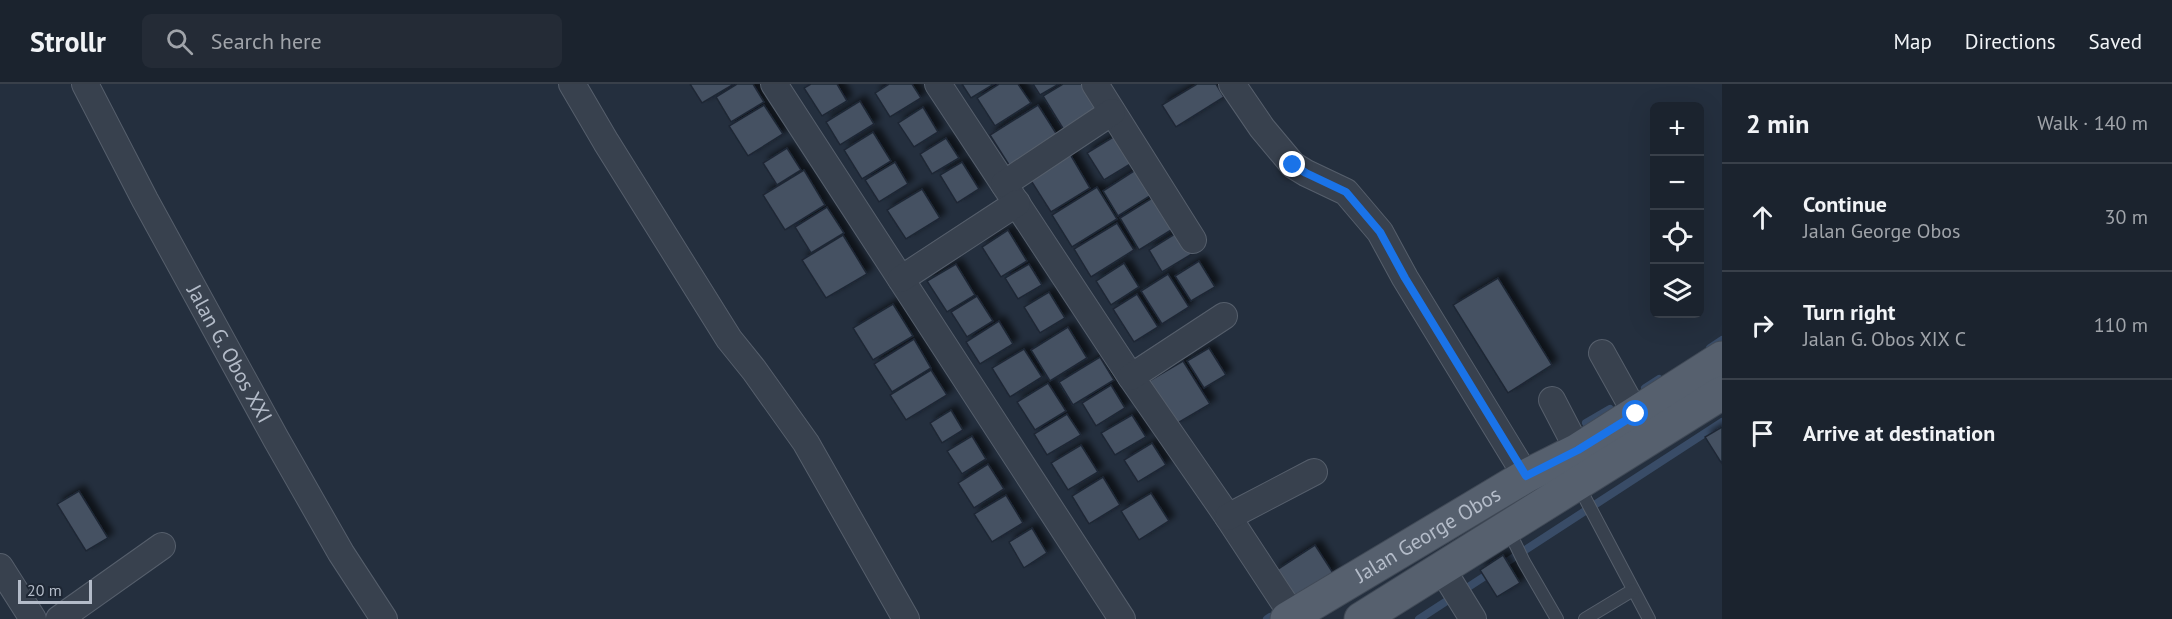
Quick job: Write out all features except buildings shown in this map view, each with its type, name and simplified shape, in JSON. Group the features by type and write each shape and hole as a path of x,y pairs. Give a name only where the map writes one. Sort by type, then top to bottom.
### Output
{"main road":[{"name":"Jalan George Obos","path":"1290,617 1526,476 1578,450 1722,358"},
{"name":"Jalan George Obos","path":"1361,619 1722,393"}],"street":[{"name":"Jalan G. Obos XXI","path":"86,84 145,200 276,439 342,553 384,619"},
{"path":"572,84 729,339 806,443 906,619"},
{"path":"774,84 1122,619"},
{"path":"938,84 1131,378 1228,517 1290,617"},
{"path":"1095,84 1193,240"},
{"path":"1232,84 1262,128 1293,165 1346,192 1380,232 1405,278 1526,476"},
{"path":"901,279 1112,112"},
{"path":"1131,378 1224,316"},
{"path":"1602,353 1636,414"},
{"path":"1552,400 1578,450"},
{"path":"1228,517 1314,472"},
{"path":"59,619 162,546"},
{"path":"0,567 33,619"},
{"path":"1442,569 1473,619"}],"lane":[{"path":"1578,484 1649,619"},
{"path":"1508,528 1524,562 1557,619"},
{"path":"1585,619 1633,590"}],"waterway":[{"path":"1710,348 1722,340"},
{"path":"1645,388 1659,379"},
{"path":"1586,423 1610,409"},
{"path":"1419,619 1722,422"}],"route":[{"path":"1293,165 1346,192 1380,232 1405,278 1526,476 1578,450 1636,414"}]}
